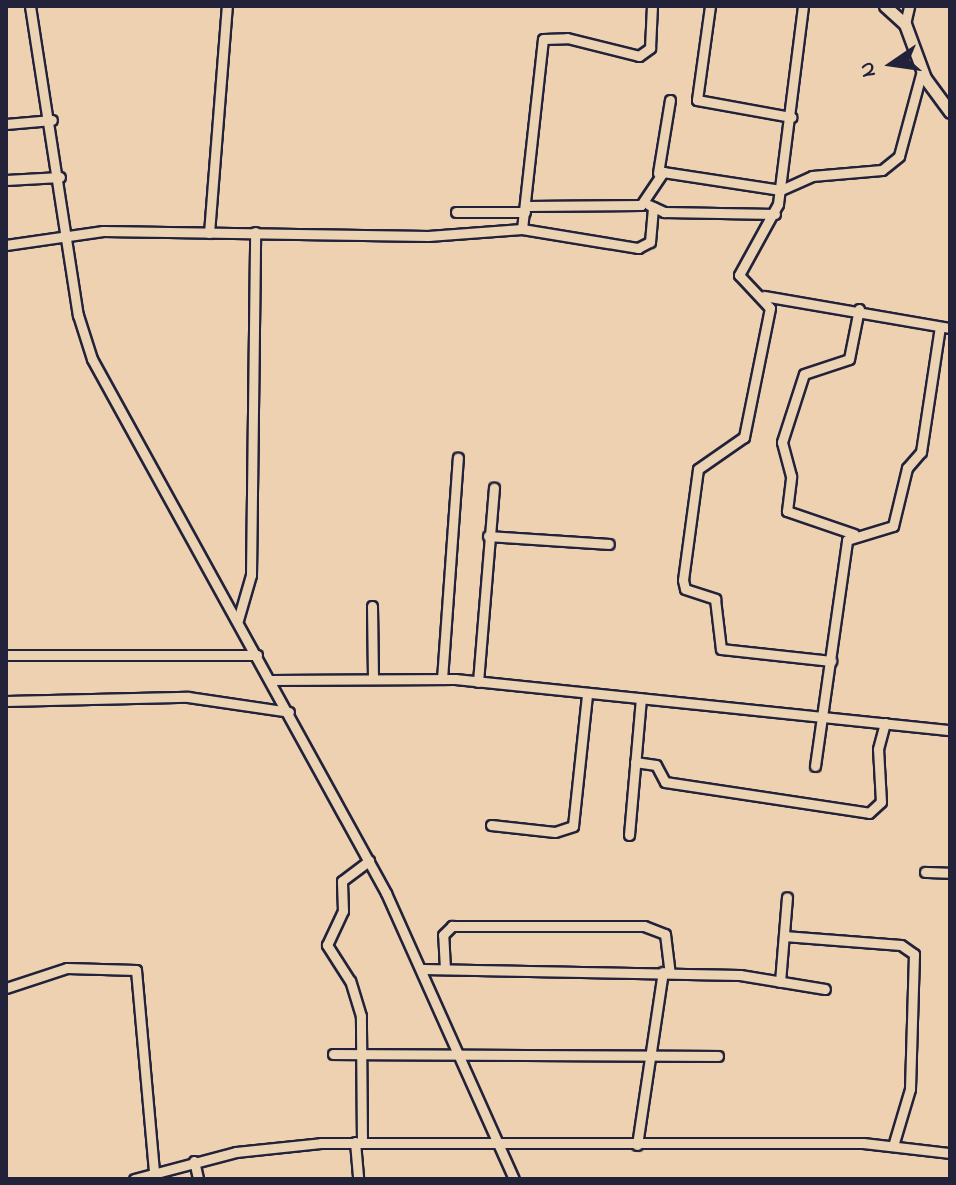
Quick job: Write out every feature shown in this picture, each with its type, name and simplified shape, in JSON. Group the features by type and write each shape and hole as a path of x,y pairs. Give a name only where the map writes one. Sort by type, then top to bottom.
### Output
{"street":[{"path":"30,6 52,120 68,237 92,359 369,861 423,969 514,1179"},
{"path":"209,233 227,6"},
{"path":"522,229 543,39 567,38 639,56 650,48 652,6"},
{"path":"710,6 697,100 791,117"},
{"path":"803,6 781,190 775,214 739,275 764,296 770,308 744,437 698,469 683,580 685,589 715,599 721,649 831,661"},
{"path":"885,6 905,24 922,71 950,112"},
{"path":"905,24 909,6"},
{"path":"658,173 781,190 812,176 888,168 902,148 922,71"},
{"path":"6,245 68,237 255,232 485,236 522,229 638,248 650,242 650,205 670,100"},
{"path":"6,124 52,120"},
{"path":"6,180 60,177"},
{"path":"456,212 650,205 775,214"},
{"path":"238,620 251,575 255,232"},
{"path":"764,296 859,309 945,327 921,452 907,468 893,526 854,534 787,511 791,476 782,442 804,374 849,359 859,309"},
{"path":"442,679 458,458"},
{"path":"478,682 494,488"},
{"path":"815,766 845,548 854,534"},
{"path":"488,536 609,544"},
{"path":"372,606 373,679"},
{"path":"6,655 257,655"},
{"path":"271,680 442,679 950,730"},
{"path":"491,825 555,832 573,826 587,694"},
{"path":"6,701 188,697 289,712"},
{"path":"629,835 641,699"},
{"path":"635,762 656,765 665,782 869,813 881,802 878,749 885,723"},
{"path":"358,1179 365,1054 354,988 327,945 343,911 342,881 369,861"},
{"path":"925,872 950,873"},
{"path":"780,982 787,897"},
{"path":"445,969 443,935 452,926 644,926 665,934 666,973 637,1145"},
{"path":"784,936 901,945 914,954 910,1089 893,1146"},
{"path":"6,988 67,968 136,970 154,1172"},
{"path":"423,969 666,973 780,982 825,989"},
{"path":"333,1054 718,1056"},
{"path":"134,1179 194,1161 358,1142 893,1146 950,1153"},
{"path":"194,1161 198,1179"}]}
